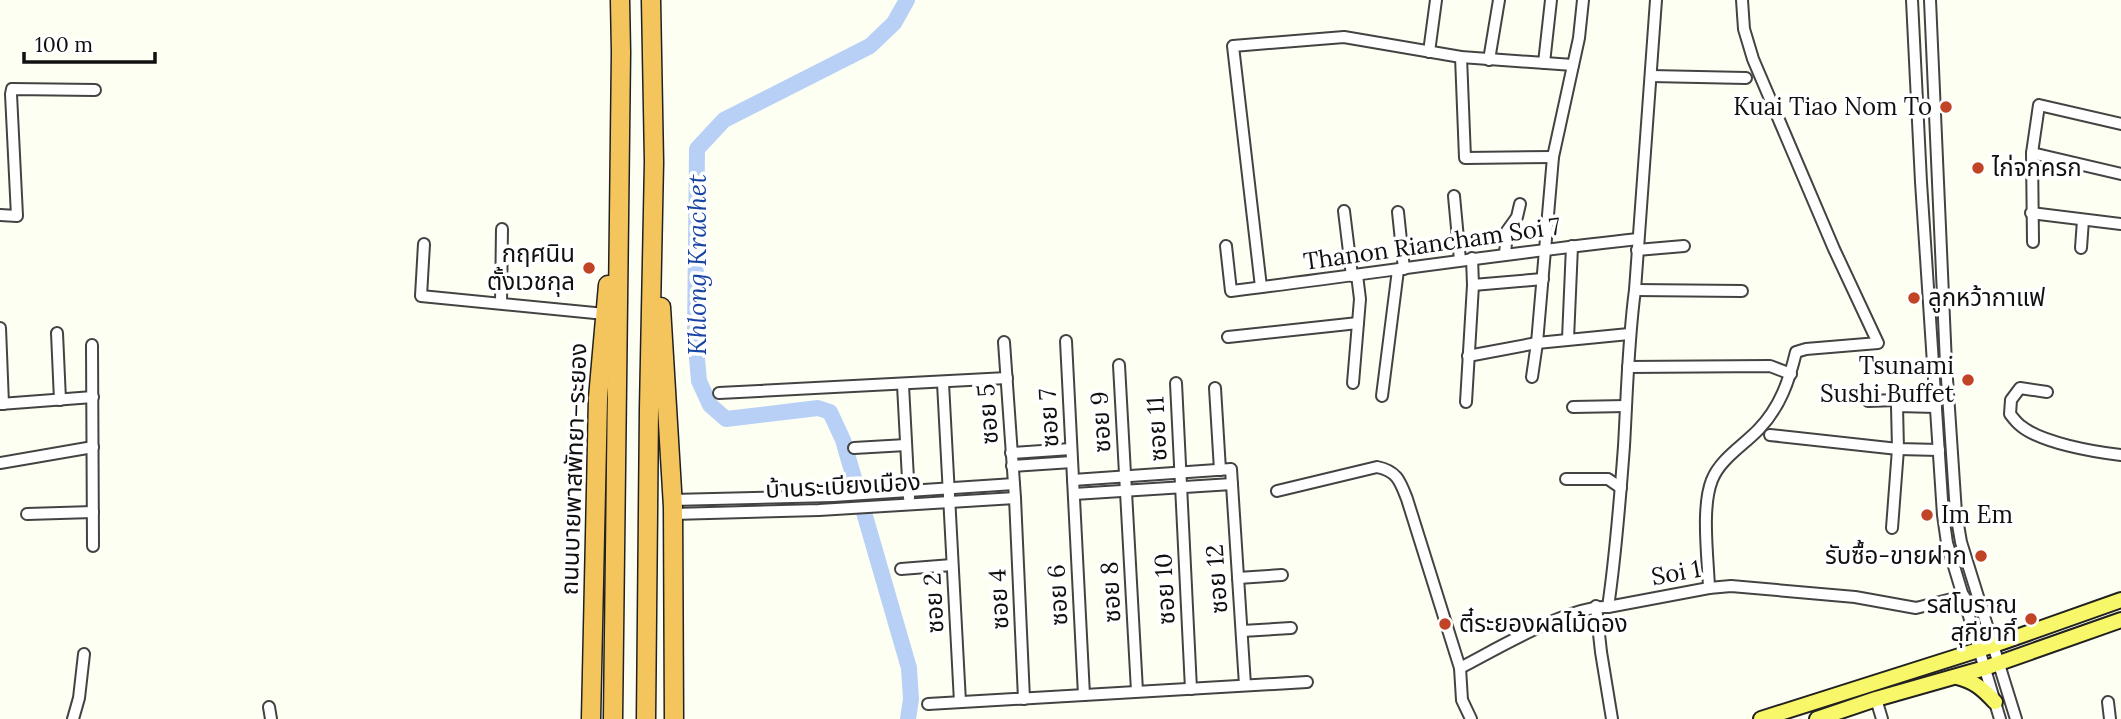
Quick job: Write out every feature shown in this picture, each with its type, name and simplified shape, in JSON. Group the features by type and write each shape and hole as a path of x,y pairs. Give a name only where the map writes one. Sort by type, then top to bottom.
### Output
{"highway":[{"name":"ถนนบายพาสพัทยา–ระยอง","path":"613,719 620,0"},
{"path":"646,719 654,162 651,0"},
{"name":"ถนนบายพาสพัทยา–ระยอง","path":"590,719 598,398 605,314 619,222"},
{"path":"653,237 663,331 673,507 674,719"}],"main road":[{"path":"1761,719 1979,650 2121,600"},
{"path":"1817,719 1992,665 2121,620"},
{"path":"1955,676 1980,686 1995,702"}],"street":[{"path":"1429,52 1437,0"},
{"path":"1489,60 1499,0"},
{"path":"1544,63 1551,0"},
{"path":"1532,377 1553,157 1579,38 1583,0"},
{"path":"1612,719 1601,652 1602,607 1615,555 1629,334 1635,290 1656,0"},
{"path":"1709,588 1707,515 1708,491 1713,477 1720,465 1760,428 1773,412 1784,393 1796,352 1878,343 1833,249 1753,59 1744,29 1742,0"},
{"path":"1912,0 1925,243 1947,542 1979,650 1992,665 2016,719"},
{"path":"1930,0 1946,364 1956,513 1961,542 1994,645 1992,665 1995,702 2000,719"},
{"path":"1261,287 1233,47 1344,37 1461,57 1573,65"},
{"path":"1461,57 1465,158 1553,157"},
{"path":"1651,76 1746,78"},
{"path":"0,215 17,216 11,91 18,88 95,90"},
{"path":"2033,242 2032,153 2039,105 2121,124"},
{"path":"2032,153 2121,174"},
{"path":"1454,196 1460,260"},
{"path":"1505,254 1507,231 1517,217 1520,204"},
{"path":"1344,211 1360,299 1353,383"},
{"path":"1382,396 1401,269 1398,212"},
{"path":"2031,213 2121,224"},
{"path":"2081,248 2083,219"},
{"path":"501,303 502,229"},
{"path":"1925,243 1941,242"},
{"path":"424,244 421,296 605,314"},
{"name":"Thanon Riancham Soi 7","path":"1226,246 1231,291 1572,246 1684,246"},
{"path":"1568,339 1572,246"},
{"path":"1466,402 1473,285 1472,258"},
{"path":"1473,285 1543,279"},
{"path":"1635,290 1742,291"},
{"path":"1228,337 1358,323"},
{"path":"0,328 2,404 93,397"},
{"path":"57,333 60,400"},
{"path":"1468,356 1537,343 1629,334"},
{"name":"ซอย 7","path":"1066,341 1073,494"},
{"name":"ซอย 5","path":"1004,342 1015,498"},
{"path":"92,345 93,546"},
{"name":"ซอย 9","path":"1119,365 1126,491"},
{"path":"1628,367 1770,366 1791,374"},
{"path":"719,393 1007,378"},
{"name":"ซอย 2","path":"943,383 960,702"},
{"name":"ซอย 11","path":"1176,383 1181,487"},
{"path":"903,385 909,504"},
{"name":"ซอย 12","path":"1215,388 1226,470 1232,484 1245,685"},
{"path":"2047,392 2020,388 2011,400 2010,414 2022,427 2056,442 2121,455"},
{"path":"1892,528 1898,449 1897,403 1902,389"},
{"path":"1868,401 1936,407"},
{"path":"1573,407 1626,406"},
{"path":"1770,435 1898,449 1939,450"},
{"path":"854,448 906,445"},
{"path":"0,463 93,446"},
{"path":"1011,453 1071,449"},
{"path":"1012,466 1072,462"},
{"path":"1277,491 1377,467 1388,469 1400,480 1460,668 1462,700 1471,719"},
{"path":"1073,481 1226,470"},
{"path":"1566,479 1608,479 1620,488"},
{"name":"บ้านระเบียงเมือง","path":"673,507 1014,484"},
{"path":"1073,494 1232,484"},
{"name":"ซอย 10","path":"1181,487 1191,689"},
{"name":"ซอย 8","path":"1126,491 1137,691"},
{"name":"ซอย 6","path":"1073,494 1084,695"},
{"path":"857,495 858,508"},
{"path":"818,497 819,510"},
{"name":"บ้านระเบียงเมือง","path":"673,507 819,510 1015,498"},
{"name":"ซอย 4","path":"1015,498 1024,699"},
{"path":"27,514 93,512"},
{"path":"901,569 952,565"},
{"path":"1238,578 1282,575"},
{"name":"Soi 1","path":"1460,668 1562,618 1602,607 1709,588 1731,586 1855,597 1916,608 1964,596"},
{"path":"1242,631 1291,628"},
{"path":"73,719 79,698 84,654"},
{"path":"928,704 1307,682"},
{"path":"1873,700 1875,719"},
{"path":"1873,700 1882,719"},
{"path":"2108,702 2110,719"},
{"path":"269,707 271,719"}],"waterway":[{"name":"Khlong Krachet","path":"907,0 894,23 870,46 724,120 697,149 695,335 699,381 710,405 726,419 818,408 830,412 843,440 909,668 911,699 908,719"}],"place":[{"name":"Kuai Tiao Nom To","path":"1946,107"},
{"name":"ไก่จกครก","path":"1978,168"},
{"name":"กฤศนิน ตั้งเวชกุล","path":"589,268"},
{"name":"ลูกหว้ากาแฟ","path":"1914,298"},
{"name":"Tsunami Sushi Buffet","path":"1968,380"},
{"name":"Im Em","path":"1927,515"},
{"name":"รับซื้อ-ขายฝาก","path":"1981,556"},
{"name":"รสโบราณ สุกียากี์","path":"2031,619"},
{"name":"ตี๋ระยองผลไม้ดอง","path":"1445,624"}]}
